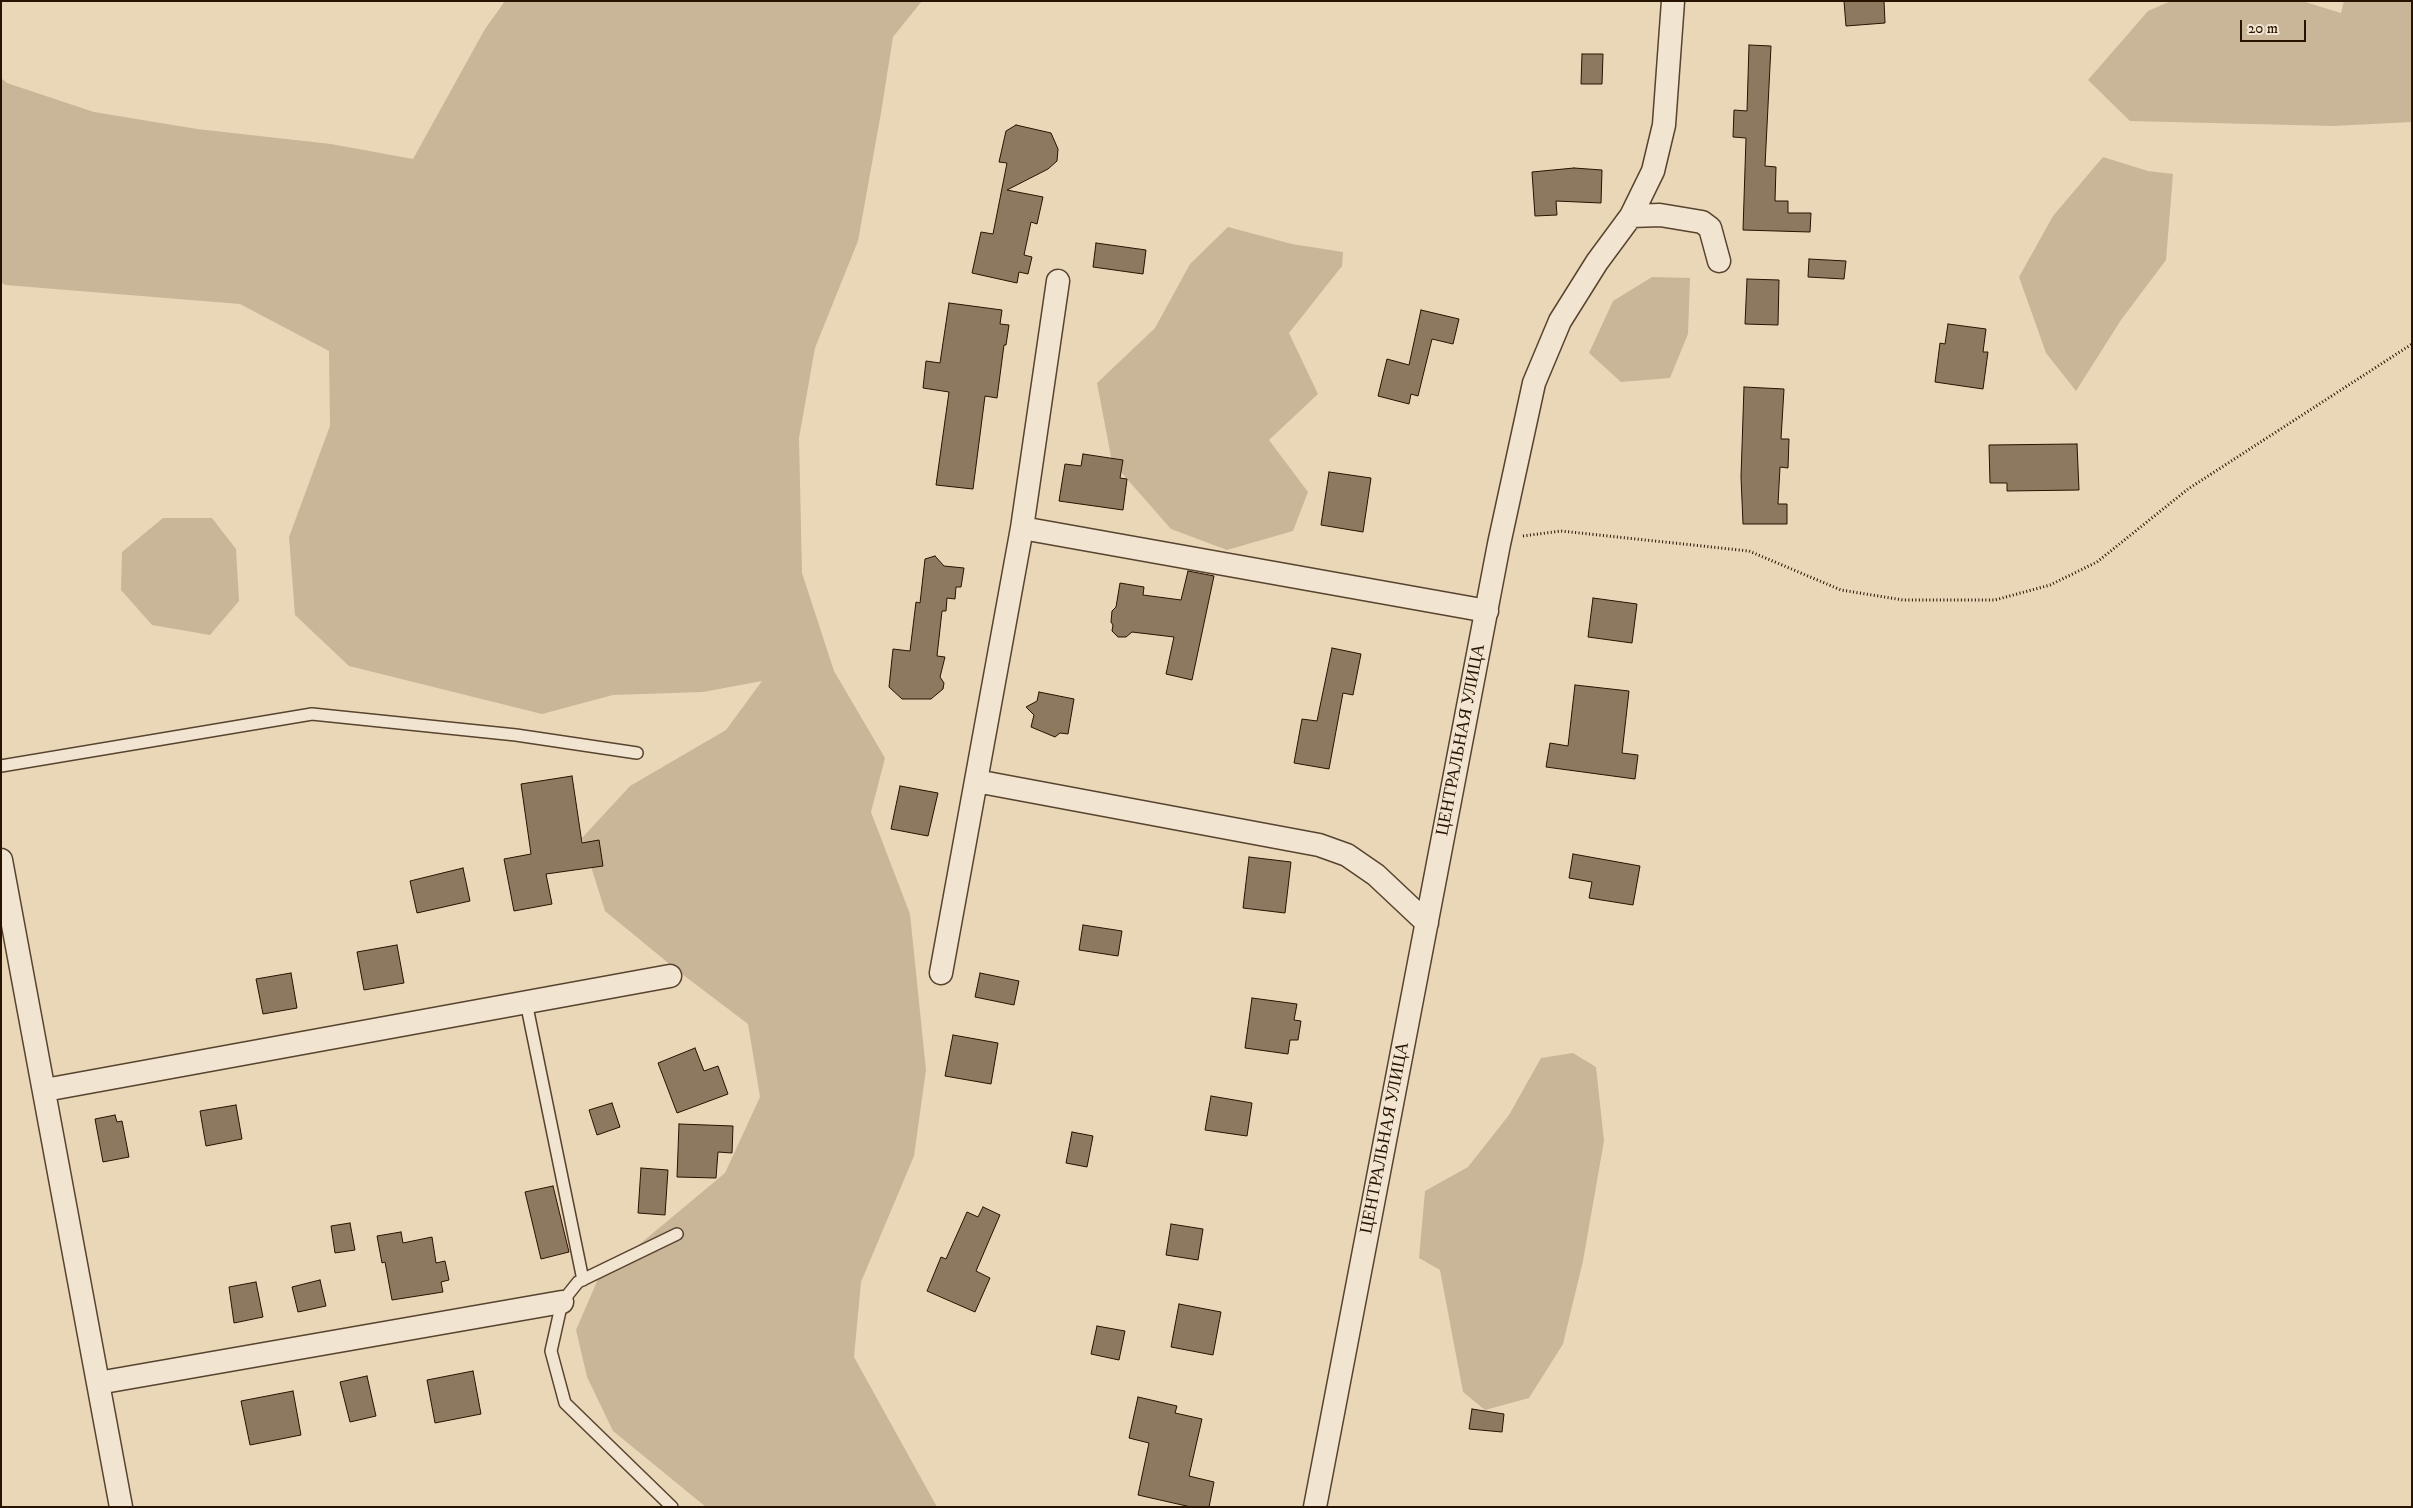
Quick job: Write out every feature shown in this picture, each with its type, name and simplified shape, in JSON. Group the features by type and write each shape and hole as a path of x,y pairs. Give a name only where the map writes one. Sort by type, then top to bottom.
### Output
{"street":[{"name":"ЦЕНТРАЛЬНАЯ УЛИЦА","path":"1315,1507 1499,544 1534,383 1560,321 1597,262 1631,216 1653,171 1664,125 1673,1"},
{"path":"1631,216 1660,215 1702,222 1710,228 1719,261"},
{"path":"941,973 1022,528 1058,280"},
{"path":"1022,528 1487,611"},
{"path":"976,781 1319,845 1346,856 1376,875 1427,923"},
{"path":"1,860 45,1090 120,1507"},
{"path":"45,1090 670,976"},
{"path":"98,1383 562,1302"}],"lane":[{"path":"1,766 312,714 516,735 637,753"},
{"path":"526,1002 583,1280"},
{"path":"672,1507 565,1403 550,1352 562,1302 578,1282 678,1234"}],"path":[{"path":"1499,544 1529,534 1561,531 1749,551 1840,590 1903,600 1995,600 2050,585 2097,562 2188,489 2412,344"}],"shaded area":[{"path":"505,1 922,1 893,37 858,241 815,348 799,438 802,573 834,671 885,758 871,812 910,914 926,1070 914,1156 861,1282 854,1357 937,1507 706,1507 613,1431 587,1377 576,1330 598,1279 725,1173 760,1097 748,1024 678,971 605,911 582,838 630,786 726,730 762,681 703,692 613,695 542,714 349,666 295,615 289,537 330,426 329,351 240,304 5,285 1,282 1,78 7,83 94,112 197,129 331,144 413,159 485,29"},
{"path":"2171,1 2302,1 2341,13 2344,1 2412,1 2412,122 2333,126 2130,121 2088,80 2148,11"},
{"path":"2103,157 2148,171 2173,174 2166,260 2121,320 2076,391 2046,353 2019,277 2053,216"},
{"path":"1228,227 1292,244 1343,252 1342,266 1289,333 1318,394 1269,440 1308,492 1293,531 1227,550 1171,529 1112,462 1097,383 1155,328 1190,264"},
{"path":"1652,277 1690,278 1688,334 1670,378 1621,382 1589,353 1613,301"},
{"path":"163,518 212,518 236,549 239,601 210,635 152,625 121,590 122,552"},
{"path":"1573,1053 1596,1067 1604,1141 1583,1261 1563,1344 1529,1398 1485,1410 1463,1392 1440,1270 1419,1258 1425,1191 1468,1167 1509,1115 1541,1058"}],"building":[{"path":"1844,1 1884,1 1885,23 1846,26"},
{"path":"1749,45 1771,46 1765,166 1776,167 1775,201 1788,201 1788,213 1811,213 1810,232 1743,230 1746,138 1733,137 1734,110 1747,111"},
{"path":"1582,54 1603,54 1602,84 1581,84"},
{"path":"1016,125 1051,133 1058,149 1057,161 1048,169 1007,190 1043,197 1037,224 1031,222 1024,255 1032,257 1028,274 1019,272 1017,283 972,273 981,232 993,234 1007,163 999,162 1006,131"},
{"path":"1574,168 1602,170 1601,203 1556,201 1557,215 1535,216 1532,172"},
{"path":"1096,243 1146,250 1143,274 1093,267"},
{"path":"1809,259 1846,261 1844,279 1808,277"},
{"path":"1747,279 1779,280 1778,325 1745,324"},
{"path":"949,303 1002,310 1000,324 1009,325 1006,345 1004,345 997,398 985,396 973,489 936,485 949,392 923,388 926,361 940,363"},
{"path":"1421,310 1459,319 1453,344 1432,339 1418,396 1411,394 1409,404 1378,396 1387,359 1409,365"},
{"path":"1948,324 1986,329 1983,352 1988,352 1983,389 1935,382 1940,343 1945,344"},
{"path":"1744,387 1784,389 1781,439 1789,439 1788,468 1780,467 1778,504 1787,504 1787,524 1743,524 1741,477"},
{"path":"2077,444 2079,490 2007,491 2007,483 1990,483 1989,445"},
{"path":"1083,454 1123,460 1120,478 1127,479 1123,510 1059,501 1065,464 1081,466"},
{"path":"1329,472 1371,478 1363,532 1321,525"},
{"path":"935,556 944,566 964,568 961,587 956,587 955,599 947,598 946,611 942,611 937,656 945,657 940,677 944,683 943,689 931,699 902,699 889,687 893,649 910,651 916,602 920,603 925,559"},
{"path":"1188,571 1214,576 1192,680 1166,674 1174,637 1132,632 1126,637 1118,637 1112,631 1113,625 1111,622 1120,583 1144,587 1143,595 1181,600"},
{"path":"1593,598 1637,604 1632,643 1588,637"},
{"path":"1332,648 1361,654 1353,695 1343,693 1329,769 1294,763 1302,719 1317,721"},
{"path":"1575,685 1629,691 1622,753 1638,755 1635,779 1546,767 1550,743 1568,746"},
{"path":"1039,692 1074,699 1068,734 1060,733 1055,737 1031,727 1034,715 1026,707 1037,701"},
{"path":"572,776 582,843 599,840 603,866 546,874 552,904 514,911 504,859 531,854 521,784"},
{"path":"900,786 938,793 928,836 891,829"},
{"path":"1573,854 1640,866 1633,905 1589,898 1592,882 1569,878"},
{"path":"1249,857 1291,862 1285,913 1243,908"},
{"path":"463,868 470,901 417,913 410,881"},
{"path":"1083,925 1122,931 1118,956 1079,950"},
{"path":"397,945 404,983 364,990 357,952"},
{"path":"291,973 297,1008 263,1014 256,979"},
{"path":"980,973 1019,981 1014,1005 975,997"},
{"path":"1252,998 1297,1004 1294,1020 1301,1021 1298,1040 1290,1040 1288,1054 1245,1048"},
{"path":"953,1035 998,1043 991,1084 945,1076"},
{"path":"695,1048 704,1071 718,1066 728,1094 677,1113 658,1063"},
{"path":"1211,1096 1252,1103 1247,1136 1205,1130"},
{"path":"612,1103 620,1127 597,1135 589,1110"},
{"path":"236,1105 242,1139 206,1146 200,1111"},
{"path":"115,1115 117,1122 122,1121 129,1157 103,1162 95,1119"},
{"path":"679,1124 733,1126 732,1153 718,1152 716,1178 677,1177"},
{"path":"1072,1132 1093,1136 1087,1167 1066,1163"},
{"path":"641,1168 668,1170 665,1215 638,1213"},
{"path":"553,1186 569,1252 541,1259 525,1192"},
{"path":"983,1207 1000,1215 976,1271 990,1278 975,1312 927,1291 941,1257 946,1259 967,1212 978,1217"},
{"path":"350,1223 355,1250 335,1253 331,1226"},
{"path":"1171,1224 1203,1229 1198,1260 1166,1255"},
{"path":"401,1232 403,1243 432,1237 436,1263 445,1261 449,1280 441,1282 443,1292 392,1300 385,1262 382,1263 377,1236"},
{"path":"320,1280 326,1306 298,1312 292,1287"},
{"path":"256,1282 263,1317 234,1323 229,1287"},
{"path":"1179,1304 1221,1312 1213,1355 1171,1347"},
{"path":"1097,1326 1125,1331 1119,1360 1091,1354"},
{"path":"473,1371 481,1414 435,1423 427,1380"},
{"path":"367,1376 376,1416 350,1422 340,1382"},
{"path":"293,1391 301,1435 250,1445 241,1401"},
{"path":"1138,1397 1177,1406 1175,1413 1202,1419 1189,1476 1214,1482 1209,1507 1191,1507 1138,1495 1149,1443 1129,1438"},
{"path":"1472,1409 1504,1414 1502,1432 1469,1429"}]}
